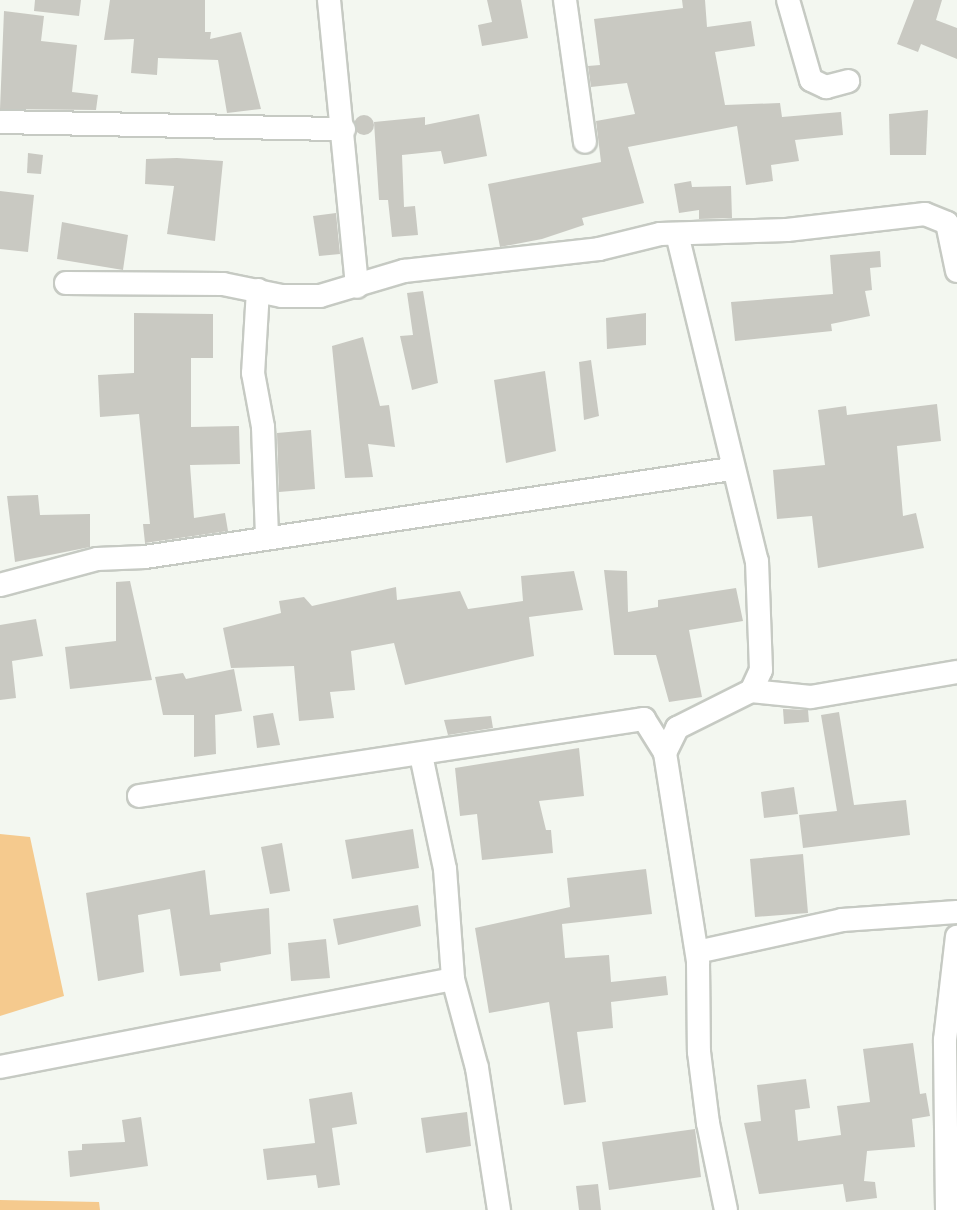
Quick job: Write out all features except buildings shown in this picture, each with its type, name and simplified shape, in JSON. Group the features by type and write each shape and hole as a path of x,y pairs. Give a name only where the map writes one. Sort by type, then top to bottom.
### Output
{"street":[{"path":"329,0 344,129 357,287"},
{"path":"566,0 585,142"},
{"path":"788,0 811,80 826,87 848,81"},
{"path":"0,122 344,129"},
{"path":"66,283 223,284 320,296 357,287 404,271 677,234 787,230 936,215 947,223 957,272"},
{"path":"677,234 727,423 730,469 757,561 760,670 751,692"},
{"path":"258,290 253,373 263,427 267,537"},
{"path":"0,585 97,559 267,537 730,469"},
{"path":"760,670 780,691"},
{"path":"139,796 635,719 666,729 751,692 780,691 811,697 957,672"},
{"path":"666,729 665,753 697,952 699,1052 726,1210"},
{"path":"421,754 445,869 453,979 477,1068 499,1210"},
{"path":"697,952 842,920 957,912"},
{"path":"947,1210 945,1040 957,937"},
{"path":"0,1067 453,979"}],"shaded area":[{"path":"0,834 30,837 64,996 0,1016"},
{"path":"0,1200 99,1202 100,1210 0,1210"}]}
